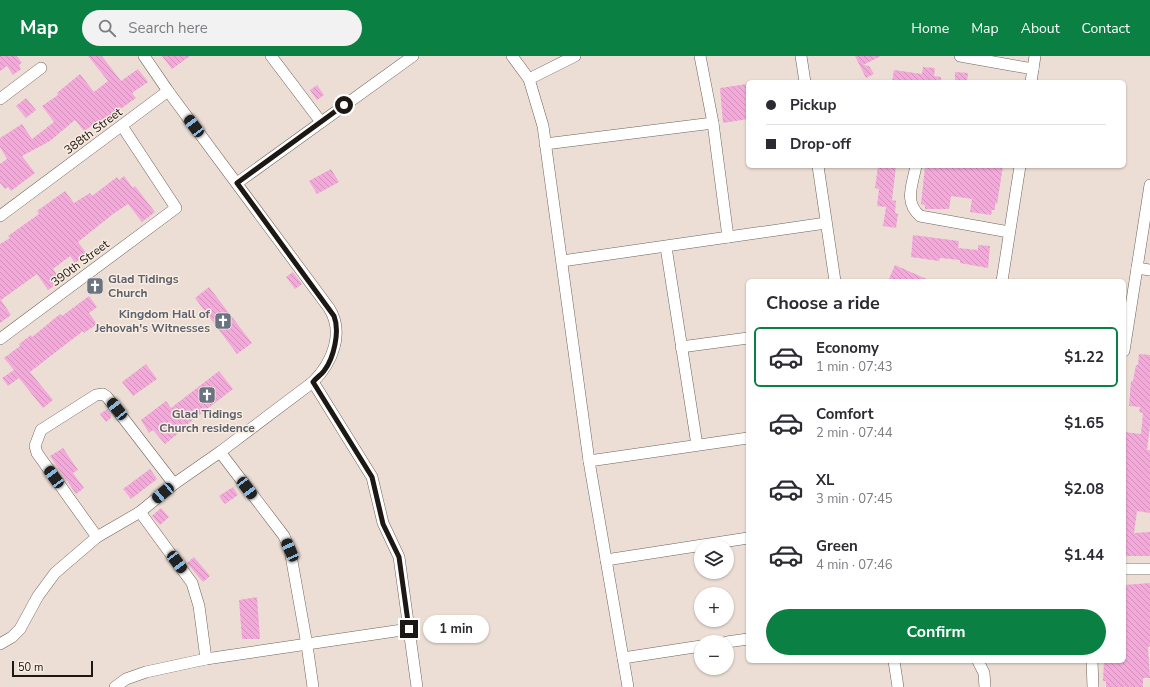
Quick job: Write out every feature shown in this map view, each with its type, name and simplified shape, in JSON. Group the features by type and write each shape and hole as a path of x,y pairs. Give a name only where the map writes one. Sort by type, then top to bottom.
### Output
{"street":[{"path":"0,644 12,637 20,629 38,596 55,573 97,537 140,512 174,484 220,452 313,382 325,370 335,344 337,324 334,316 168,91 144,56"},
{"path":"271,56 321,122"},
{"path":"237,183 321,122 401,59 413,56"},
{"path":"512,56 529,79 543,126 589,461 628,687"},
{"path":"529,79 575,56"},
{"path":"700,56 713,123 728,237"},
{"path":"801,56 805,80"},
{"path":"960,56 1033,69"},
{"path":"1031,80 1035,56"},
{"path":"0,99 41,68"},
{"name":"388th Street","path":"1,214 168,91"},
{"path":"545,144 713,123"},
{"name":"390th Street","path":"0,340 176,208 122,126"},
{"path":"818,168 835,279"},
{"path":"916,168 910,202 913,210 920,216 1010,232"},
{"path":"1002,279 1020,168"},
{"path":"1126,338 1150,186"},
{"path":"562,261 826,223"},
{"path":"666,247 697,444"},
{"path":"1137,268 1150,270"},
{"path":"681,347 746,338"},
{"path":"313,382 372,477 383,524 399,557 417,687"},
{"path":"97,537 37,454 35,446 40,430 96,395 103,394 107,397 174,484"},
{"path":"589,461 697,444 746,438"},
{"path":"220,452 284,536 290,550 313,687"},
{"path":"140,512 192,582 199,606 206,659"},
{"path":"606,560 746,538"},
{"path":"1126,569 1150,569"},
{"path":"115,687 126,679 146,672 206,659 409,629"},
{"path":"734,641 746,639"},
{"path":"623,658 694,647"},
{"path":"894,663 898,687"},
{"path":"979,663 984,674 986,687"},
{"path":"1092,663 1093,687"}],"building":[{"path":"0,56 17,56 22,63 19,65 21,69 13,75 7,66 0,71"},
{"path":"88,56 102,56 121,81 138,69 148,82 132,93 136,98 102,122 100,120 84,131 75,120 50,141 22,156 35,173 11,191 8,187 5,189 0,183 0,164 7,159 0,147 0,138 22,124 32,139 54,122 42,106 58,95 57,93 80,74 94,92 108,81"},
{"path":"162,56 190,56 172,69"},
{"path":"855,56 881,56 863,65 869,66 874,74 866,78"},
{"path":"923,67 935,68 934,76 941,77 941,80 892,80 894,70 922,74"},
{"path":"955,72 968,73 967,80 955,80"},
{"path":"746,84 746,119 723,123 720,88"},
{"path":"317,85 324,95 317,100 310,90"},
{"path":"26,98 36,110 26,118 16,106"},
{"path":"878,168 896,168 892,200 896,201 895,213 898,214 896,228 883,226 886,207 877,206 879,189 875,188"},
{"path":"925,168 1003,168 997,204 995,203 995,210 992,210 991,215 970,212 972,199 951,196 949,209 925,209 925,205 921,204"},
{"path":"331,169 339,182 317,194 309,181"},
{"path":"124,176 133,188 135,186 155,212 142,222 128,204 113,214 78,242 87,254 75,263 70,256 53,269 61,281 48,290 37,274 1,300 11,315 0,323 0,244 10,238 8,236 39,214 37,211 65,191 74,203 90,193 92,196 117,177 119,180"},
{"path":"913,235 959,241 958,248 978,250 978,245 990,246 988,268 960,263 960,260 940,258 939,261 911,257"},
{"path":"895,265 926,279 889,279"},
{"path":"293,272 302,284 295,289 286,277"},
{"name":"Kingdom Hall of Jehovah's Witnesses","path":"209,287 252,343 237,354 195,298"},
{"path":"89,296 97,307 89,313 97,324 84,333 83,331 30,372 53,400 43,408 19,378 8,386 2,378 14,370 4,358 20,346 19,344 31,335 32,337 60,314 62,316"},
{"path":"1139,354 1150,355 1150,426 1147,450 1150,450 1150,513 1137,511 1134,533 1150,532 1150,556 1126,556 1126,432 1141,434 1143,413 1139,412 1140,407 1129,406 1131,381 1133,381 1136,365 1138,365"},
{"path":"146,364 157,379 133,396 122,382"},
{"path":"219,371 233,389 185,426 186,427 165,444 153,430 149,433 141,420 166,401 171,408"},
{"path":"107,409 111,415 111,418 106,422 100,414"},
{"path":"63,448 78,470 73,473 84,488 76,494 50,456"},
{"path":"150,469 157,479 131,499 123,489"},
{"path":"233,487 238,495 225,504 219,496"},
{"path":"161,508 169,517 160,525 152,516"},
{"path":"194,557 210,576 203,582 187,563"},
{"path":"1150,583 1150,646 1148,647 1150,678 1143,678 1143,687 1106,687 1106,681 1103,681 1104,663 1126,663 1126,585"},
{"path":"257,597 260,639 242,639 239,600"}],"place":[{"name":"Glad Tidings Church","path":"95,286"},
{"name":"Kingdom Hall of Jehovah's Witnesses","path":"223,321"},
{"name":"Glad Tidings Church residence","path":"207,395"}],"route":[{"path":"344,105 237,183 334,316 337,324 335,344 325,370 313,382 372,477 383,524 396,548 399,557 409,629"}]}
